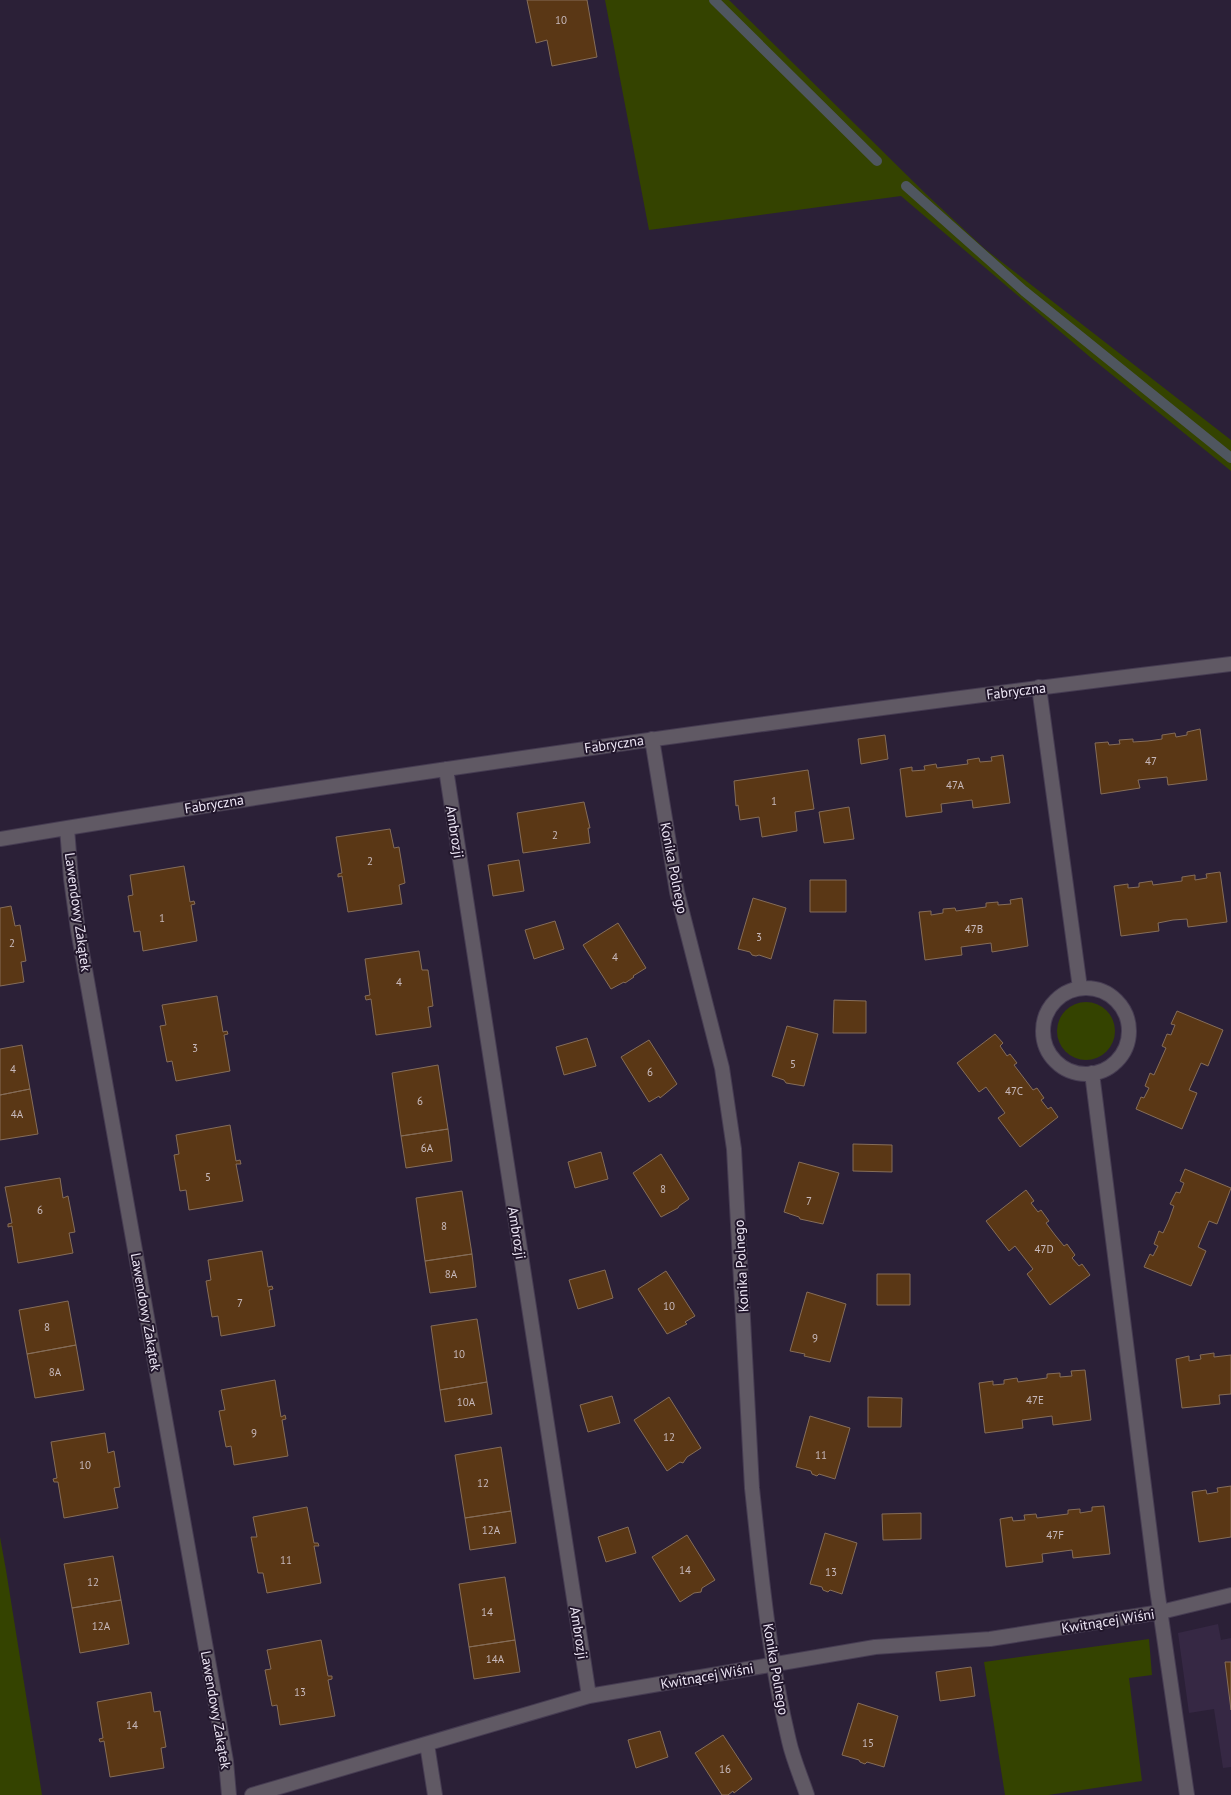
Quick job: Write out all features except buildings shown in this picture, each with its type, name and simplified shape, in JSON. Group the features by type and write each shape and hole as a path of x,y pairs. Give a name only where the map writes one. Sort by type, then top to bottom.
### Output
{"street":[{"name":"Fabryczna","path":"0,839 446,769 652,739 1231,664"},
{"path":"1039,688 1080,988"},
{"name":"Konika Polnego","path":"652,739 677,892 722,1068 731,1124 734,1149 752,1488 772,1664 789,1743 808,1795"},
{"name":"Ambrozji","path":"446,769 589,1696"},
{"name":"Lawendowy Zakątek","path":"68,828 71,879 78,930 226,1761 230,1795"},
{"path":"1080,988 1104,991 1114,998 1123,1007 1128,1018 1130,1030 1128,1043 1123,1054 1115,1063 1104,1070 1092,1074 1066,1069 1055,1061 1048,1050 1044,1037 1044,1024 1048,1011 1056,1000 1067,992 1080,988"},
{"path":"1092,1074 1161,1612 1187,1795"},
{"name":"Kwitnącej Wiśni","path":"252,1795 589,1696 875,1647 990,1639 1161,1612 1231,1595"},
{"path":"427,1744 435,1795"}],"shaded area":[{"path":"1218,1624 1221,1640 1231,1638 1231,1767 1223,1768 1214,1709 1189,1713 1178,1633"}],"green space":[{"path":"605,0 729,0 926,194 985,249 1231,440 1231,471 1090,357 901,196 649,230"},
{"path":"1086,1002 1097,1004 1110,1015 1115,1031 1113,1042 1102,1055 1086,1060 1075,1058 1062,1047 1057,1031 1059,1020 1070,1007"},
{"path":"0,1537 6,1570 42,1795 0,1795"},
{"path":"1149,1639 1152,1675 1129,1678 1142,1781 1048,1795 1005,1795 984,1662"}],"waterway":[{"path":"714,0 877,161"},
{"path":"906,186 1024,291 1231,458"}]}
